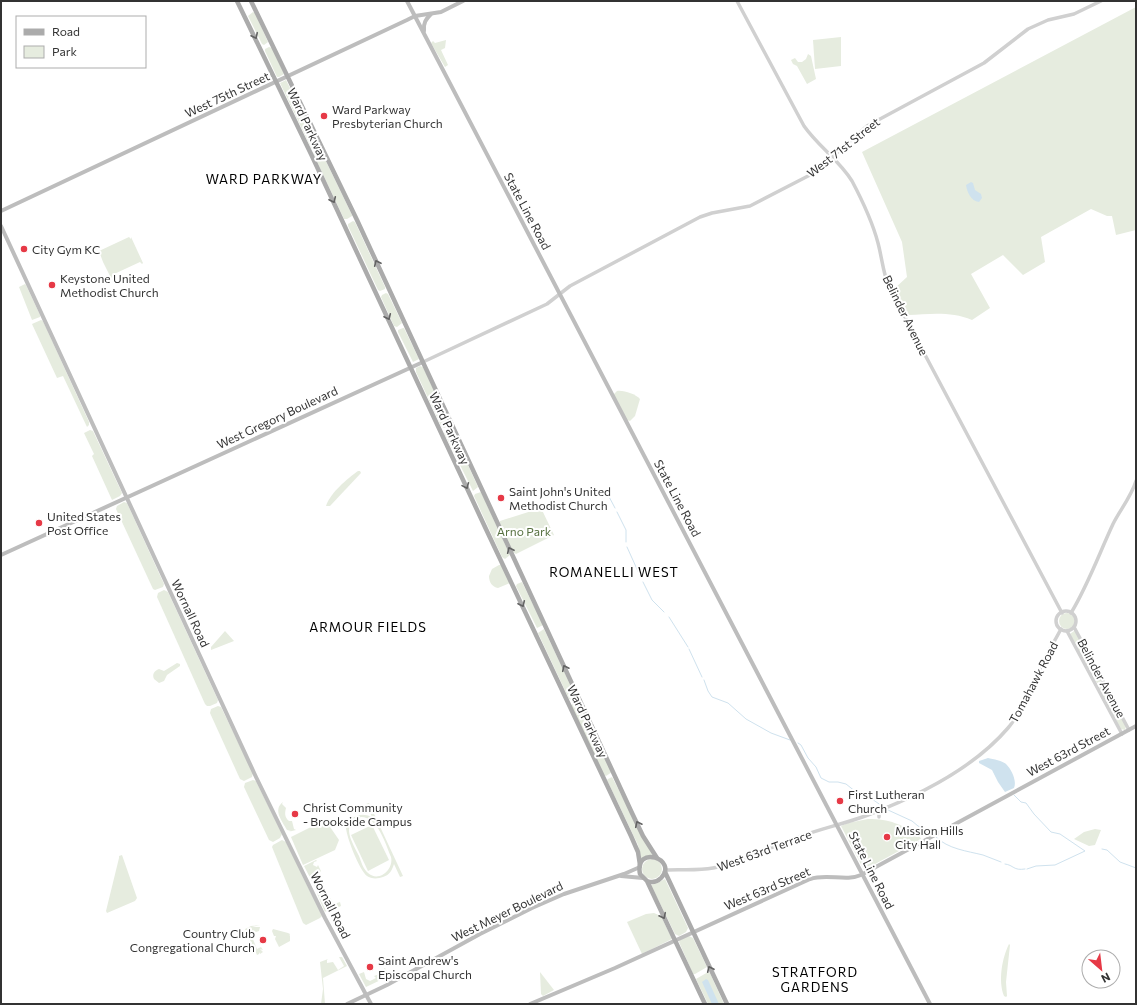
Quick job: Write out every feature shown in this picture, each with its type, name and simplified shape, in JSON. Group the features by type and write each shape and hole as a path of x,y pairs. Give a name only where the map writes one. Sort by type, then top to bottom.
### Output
{"main road":[{"name":"Ward Parkway","path":"237,1 277,81 631,836 638,852 640,866"},
{"name":"Ward Parkway","path":"251,1 360,227 632,813 643,836 657,858"},
{"name":"State Line Road","path":"407,1 930,1004"},
{"name":"West 75th Street","path":"1,211 415,16 442,11 463,1"},
{"path":"425,35 424,23 432,13"},
{"name":"Wornall Road","path":"1,226 266,796 322,912 371,1004"},
{"name":"West Gregory Boulevard","path":"1,555 422,362"},
{"name":"West 63rd Street","path":"530,1004 810,879 824,876 846,878 854,877 1136,726"},
{"path":"705,1004 645,880 640,874 640,866 647,858 657,858 662,862 727,1004"},
{"name":"West Meyer Boulevard","path":"348,1004 532,908 564,894 615,877 640,866"},
{"path":"615,877 627,876 654,882 658,881 663,876 665,871"}],"street":[{"name":"Belinder Avenue","path":"737,1 804,126 812,137 833,157 850,178 877,240 889,287 1062,613"},
{"name":"West 71st Street","path":"560,295 570,286 700,217 712,213 743,208 757,203 816,171 871,124 984,63 1028,29 1044,22 1074,14 1101,1"},
{"name":"West Gregory Boulevard","path":"422,362 526,315 552,302 560,295"},
{"path":"1071,613 1084,592 1105,540 1136,481"},
{"path":"1067,631 1074,627 1076,620 1071,613 1068,612 1062,613 1058,616 1057,622 1061,629 1067,631 1122,734"},
{"name":"Belinder Avenue","path":"1074,627 1129,730"},
{"name":"Tomahawk Road","path":"837,824 867,815 904,800 947,778 981,754 999,738 1017,716 1061,629"},
{"path":"879,810 879,817"},
{"name":"West 63rd Terrace","path":"665,871 704,870 721,866 837,824"}],"green space":[{"path":"1136,7 1136,230 1116,235 1112,216 1107,216 1091,209 1041,237 1045,262 1023,275 1003,255 971,274 990,308 972,320 948,314 908,315 894,289 907,277 902,242 862,152"},
{"path":"253,12 255,13 268,42 264,45 262,44 248,16"},
{"path":"841,37 841,66 815,69 813,40"},
{"path":"446,40 445,48 441,50 448,65 445,67 431,43 433,41 435,43"},
{"path":"269,47 272,48 284,74 279,77 277,77 265,51 265,49"},
{"path":"808,54 811,56 816,79 807,84 797,66 793,64 791,60 795,58 798,62 802,62 806,59"},
{"path":"286,80 318,144 318,146 312,149 280,83"},
{"path":"319,150 321,151 352,215 347,219 344,219 313,153"},
{"path":"353,221 355,222 385,289 380,291 378,290 348,226 348,224"},
{"path":"129,237 131,239 131,237 143,263 142,264 140,262 112,275 113,278 111,278 99,251"},
{"path":"25,284 40,315 40,317 32,320 19,287"},
{"path":"386,293 388,294 402,323 397,327 394,326 381,297"},
{"path":"41,320 43,321 89,422 87,427 63,376 57,378 32,324"},
{"path":"403,328 419,359 413,362 398,332 398,330"},
{"path":"420,366 423,367 449,423 448,426 444,428 441,426 416,372 416,368"},
{"path":"617,391 629,393 640,399 635,416 630,421 627,420 614,396"},
{"path":"450,429 452,430 478,487 473,491 444,433"},
{"path":"90,430 93,431 122,493 120,496 112,500 92,456 94,454 84,433"},
{"path":"358,471 361,473 330,506 326,506 335,491"},
{"path":"481,492 510,555 505,559 502,557 474,496 475,494"},
{"path":"124,502 127,503 164,584 163,587 155,590 153,589 116,509 117,506"},
{"name":"Arno Park","path":"541,508 554,535 516,554 513,552 500,521"},
{"path":"501,565 510,583 498,588 491,584 489,576 492,569"},
{"path":"522,582 543,625 537,628 516,586"},
{"path":"164,590 168,592 218,700 217,703 210,706 205,704 157,597 158,593"},
{"path":"1067,613 1074,618 1075,621 1070,628 1067,629 1060,624 1059,621 1064,614"},
{"path":"544,629 576,697 571,700 569,699 538,633"},
{"path":"225,631 234,641 211,650 211,647"},
{"path":"1074,631 1102,681 1097,683 1070,634"},
{"path":"177,663 180,664 180,666 167,675 164,681 159,683 154,679 153,674 156,671 159,669 164,671"},
{"path":"1104,685 1126,726 1125,730 1121,729 1099,688"},
{"path":"578,701 612,772 606,776 604,775 571,705"},
{"path":"218,706 221,707 253,773 252,777 244,781 240,779 210,713 211,709"},
{"path":"612,777 652,855 641,858 638,845 607,780"},
{"path":"253,780 256,781 282,834 280,838 273,842 269,840 244,787 245,783"},
{"path":"283,802 282,804 286,808 286,818 289,821 292,821 294,829 296,830 288,832 291,831 287,830 279,816 278,809"},
{"path":"369,803 403,876 400,877 394,864 389,874 379,878 370,878 364,873 357,861 348,838 346,827 351,820 357,816 364,815 372,817 366,804","holes":["361,817 372,821 380,832 391,857 388,870 377,876 372,876 362,865 351,840 349,829 354,820"]},
{"path":"327,819 328,820 326,821 339,840 335,850 303,865 291,837"},
{"path":"868,819 883,820 895,823 913,832 921,839 864,870 841,826"},
{"path":"372,825 389,860 368,871 351,835"},
{"path":"1095,829 1101,830 1095,845 1089,846 1074,839 1084,832"},
{"path":"282,840 286,842 322,916 306,925 303,923 272,847"},
{"path":"122,855 137,898 135,901 107,913 106,911 119,856"},
{"path":"652,859 659,862 662,869 659,876 652,879 645,876 642,869 645,862"},
{"path":"316,860 317,861 314,862 313,865 317,867 318,865 321,871 319,873 324,884 324,888 317,891 304,866"},
{"path":"665,879 688,928 686,932 679,936 675,934 651,885"},
{"path":"325,890 334,904 340,902 341,906 325,912 317,893"},
{"path":"654,913 661,916 672,939 642,954 627,922 646,914"},
{"path":"260,925 252,927 260,927 259,931 253,933 254,936 252,937 257,949 261,947 263,950 260,949 263,952 260,954 259,952 257,955 245,929 251,926"},
{"path":"273,929 290,934 290,941 279,947 275,939 276,936 274,936 272,931"},
{"path":"689,936 693,938 707,967 695,974 693,974 679,942 680,940"},
{"path":"1009,944 1006,997 1004,996 1002,990 1001,977 1004,956"},
{"path":"339,957 342,957 347,966 323,978 325,1004 321,1004 323,989 320,962 328,959 327,963 333,962 338,970 344,966"},
{"path":"385,968 389,976 366,987 359,974 364,972 366,979 370,981 376,978 374,976 382,973 382,970"},
{"path":"540,972 554,990 543,996 541,994"},
{"path":"708,972 710,973 724,1004 708,1004 696,979"}],"water":[{"path":"971,182 973,183 975,190 981,194 982,198 979,202 970,196 967,190 966,185"},
{"path":"988,758 1003,762 1008,766 1014,779 1014,788 1005,792 992,770 979,763 979,761"},
{"path":"706,979 708,980 719,1004 712,1004 702,982"}],"waterway":[{"path":"606,491 615,508"},
{"path":"617,512 626,530 626,542"},
{"path":"627,547 641,578"},
{"path":"643,582 652,600 664,612"},
{"path":"669,617 688,647"},
{"path":"689,649 702,677"},
{"path":"704,680 712,697 728,703 746,719 771,733 790,740"},
{"path":"798,743 816,767 821,778 829,782 846,784 856,792 872,799 882,806"},
{"path":"1014,795 1021,802 1026,803 1051,832 1060,834 1085,851 1055,865 1036,866 1027,869"},
{"path":"888,810 912,821 918,826 932,833"},
{"path":"936,837 952,847 983,855 1001,862"},
{"path":"1102,849 1107,850 1120,862 1136,868"},
{"path":"1005,864 1016,869 1025,869"}],"place":[{"name":"Ward Parkway Presbyterian Church","path":"324,116"},
{"name":"City Gym KC","path":"24,249"},
{"name":"Keystone United Methodist Church","path":"52,285"},
{"name":"Saint John's United Methodist Church","path":"501,498"},
{"name":"United States Post Office","path":"39,523"},
{"name":"First Lutheran Church","path":"840,801"},
{"name":"Christ Community - Brookside Campus","path":"295,814"},
{"name":"Mission Hills City Hall","path":"887,837"},
{"name":"Country Club Congregational Church","path":"263,940"},
{"name":"Saint Andrew's Episcopal Church","path":"370,967"}],"district":[{"name":"WARD PARKWAY","path":"264,179"},
{"name":"ROMANELLI WEST","path":"614,572"},
{"name":"ARMOUR FIELDS","path":"368,627"},
{"name":"STRATFORD GARDENS","path":"815,980"}]}
